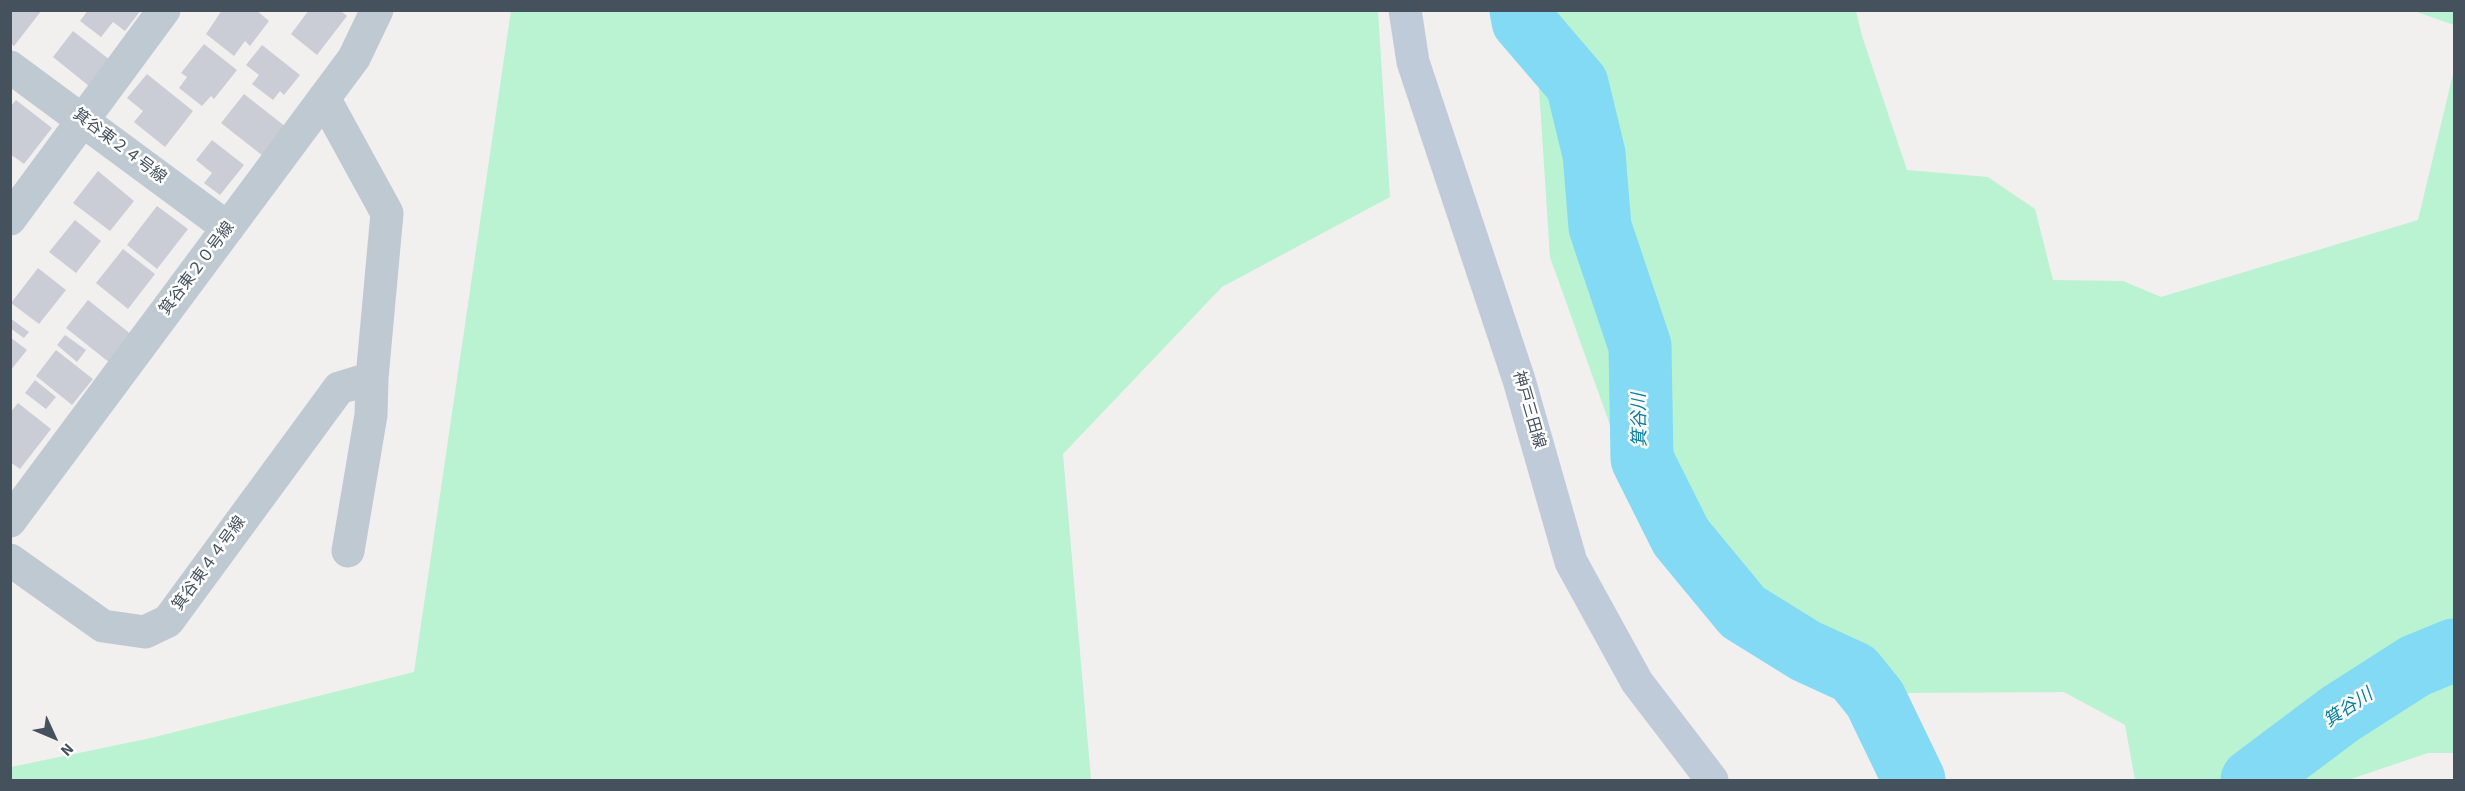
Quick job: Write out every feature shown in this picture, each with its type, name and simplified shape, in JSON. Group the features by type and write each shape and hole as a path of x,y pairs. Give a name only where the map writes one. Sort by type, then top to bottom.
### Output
{"street":[{"path":"10,219 164,10"},
{"name":"箕谷東２０号線","path":"10,522 354,58 377,10"},
{"name":"神戸三田線","path":"1405,10 1413,62 1520,380 1570,562 1637,682 1712,780"},
{"name":"箕谷東２４号線","path":"10,67 228,228"},
{"path":"324,98 387,213 372,378 371,415 348,551"},
{"name":"箕谷東４４号線","path":"10,560 103,626 145,632 168,621 339,388 372,378"}],"green space":[{"path":"511,11 1378,11 1390,197 1222,287 1063,454 1091,780 11,780 11,767 151,738 414,672"},
{"path":"1525,11 1856,11 1862,36 1907,170 1988,177 2035,209 2053,280 2123,281 2161,297 2418,220 2454,70 2454,753 2428,753 2348,780 2135,780 2125,725 2064,692 1906,693 1768,604 1625,467 1550,257 1537,58"},
{"path":"2414,11 2454,11 2454,25"}],"building":[{"path":"10,10 42,10 14,46 10,43"},
{"path":"88,10 141,10 125,31 113,22 101,37 80,21"},
{"path":"222,10 256,10 269,21 250,46 245,41 234,56 206,34"},
{"path":"309,10 340,10 347,16 317,55 291,34"},
{"path":"73,31 110,60 89,86 53,57"},
{"path":"204,44 237,70 214,99 211,96 202,106 179,88 187,77 181,73"},
{"path":"262,45 300,75 284,95 280,91 273,100 252,84 259,75 246,65"},
{"path":"147,74 193,111 165,147 134,122 143,111 127,98"},
{"path":"244,94 286,127 263,156 221,123"},
{"path":"16,100 52,128 24,164 10,154 10,107"},
{"path":"212,140 244,165 220,195 204,183 212,173 196,160"},
{"path":"98,171 134,201 110,231 73,203"},
{"path":"157,206 188,229 157,269 127,245"},
{"path":"75,220 101,241 76,273 49,252"},
{"path":"123,249 155,274 128,309 96,283"},
{"path":"38,268 66,290 39,324 11,303"},
{"path":"88,300 132,335 110,363 66,328"},
{"path":"10,318 29,332 24,338 10,328"},
{"path":"65,335 86,350 77,362 57,345"},
{"path":"10,337 27,350 10,371"},
{"path":"56,350 93,379 72,405 36,376"},
{"path":"35,380 56,397 46,409 25,393"},
{"path":"18,403 51,429 20,469 10,462 10,413"}],"waterway":[{"name":"箕谷川","path":"1521,10 1523,21 1577,84 1594,154 1600,227 1640,346 1642,459 1681,537 1743,612 1806,651 1854,673 1875,699 1914,780"},
{"name":"箕谷川","path":"2252,780 2340,714 2415,666 2454,650"}]}
